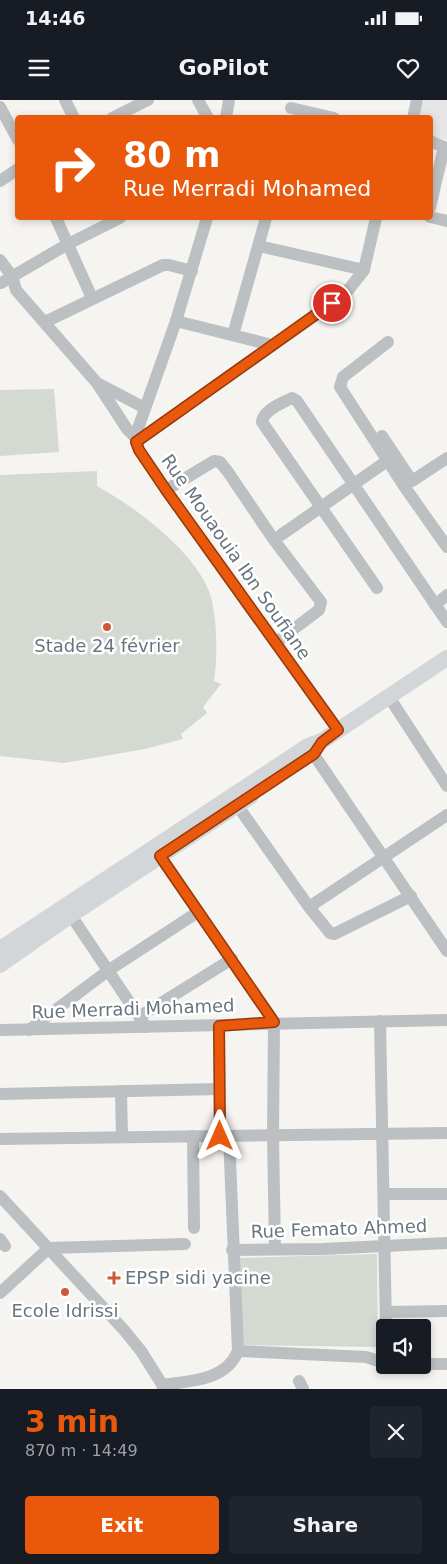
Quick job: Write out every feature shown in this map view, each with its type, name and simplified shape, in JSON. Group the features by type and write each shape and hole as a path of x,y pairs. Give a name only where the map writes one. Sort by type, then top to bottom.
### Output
{"main road":[{"path":"157,851 237,805 338,730 447,658"},
{"path":"0,965 68,911 315,747"},
{"path":"0,949 68,911"}],"street":[{"path":"65,100 72,115"},
{"path":"119,115 148,100"},
{"path":"198,100 206,115"},
{"path":"226,115 229,100"},
{"path":"414,115 417,100"},
{"path":"0,107 15,134"},
{"path":"291,108 321,115"},
{"path":"433,195 444,149 436,142"},
{"path":"0,180 15,171"},
{"path":"433,218 447,222"},
{"path":"57,220 92,298"},
{"path":"4,280 68,244 116,220"},
{"path":"136,439 176,321 206,220"},
{"path":"232,334 260,246 266,220"},
{"path":"136,439 346,292 364,270 376,220"},
{"path":"260,246 364,270"},
{"name":"Rue Mouaouia Ibn Soufiane","path":"0,260 4,280 16,290 97,382 127,429 136,439 139,450 166,490 338,730"},
{"path":"45,322 163,265 192,271"},
{"path":"176,321 272,345"},
{"path":"388,342 343,377 340,384 388,461 447,547"},
{"path":"97,382 145,408"},
{"path":"377,588 262,422 263,416 276,406 292,398 297,401 447,622"},
{"path":"382,436 412,482 446,461"},
{"path":"166,490 214,461 220,462 274,540 321,602 318,610 275,644"},
{"path":"281,535 388,461"},
{"path":"435,605 447,595"},
{"path":"389,697 447,786"},
{"path":"315,747 447,951"},
{"path":"237,805 328,932 334,934 411,896"},
{"path":"309,907 447,815"},
{"path":"157,851 274,1022 275,1249"},
{"path":"68,911 143,1022 232,959"},
{"path":"29,1030 109,970 198,912"},
{"name":"Rue Merradi Mohamed","path":"0,1030 29,1030 143,1022 219,1026 274,1022 447,1020"},
{"path":"380,1021 386,1319"},
{"path":"0,1196 141,1351 164,1387 218,1374 231,1365 238,1352 224,1136 219,1089 219,1026"},
{"path":"0,1094 219,1089"},
{"path":"121,1091 122,1137"},
{"path":"0,1139 447,1133"},
{"path":"193,1136 194,1228"},
{"path":"384,1194 447,1194"},
{"name":"Rue Femato Ahmed","path":"232,1250 447,1243"},
{"path":"0,1294 49,1248 185,1244"},
{"path":"386,1312 447,1311"},
{"path":"238,1352 366,1357 376,1360"},
{"path":"431,1364 447,1364"}],"shaded area":[{"path":"424,100 447,100 447,140 433,137 433,115 420,115"},
{"path":"54,389 59,452 0,456 0,390"},
{"name":"Stade 24 février","path":"97,471 97,486 129,506 163,533 193,564 204,580 211,597 215,616 216,650 214,681 221,684 203,707 207,713 181,734 183,739 145,749 64,763 0,756 0,475"},
{"path":"377,1254 376,1347 241,1345 240,1258"}],"place":[{"name":"Stade 24 février","path":"107,627"},
{"name":"EPSP sidi yacine","path":"114,1278"},
{"name":"Ecole Idrissi","path":"65,1292"}],"route":[{"path":"220,1136 219,1026 274,1022 160,856 314,754 322,742 338,730 166,490 139,450 136,442 332,303"}]}
